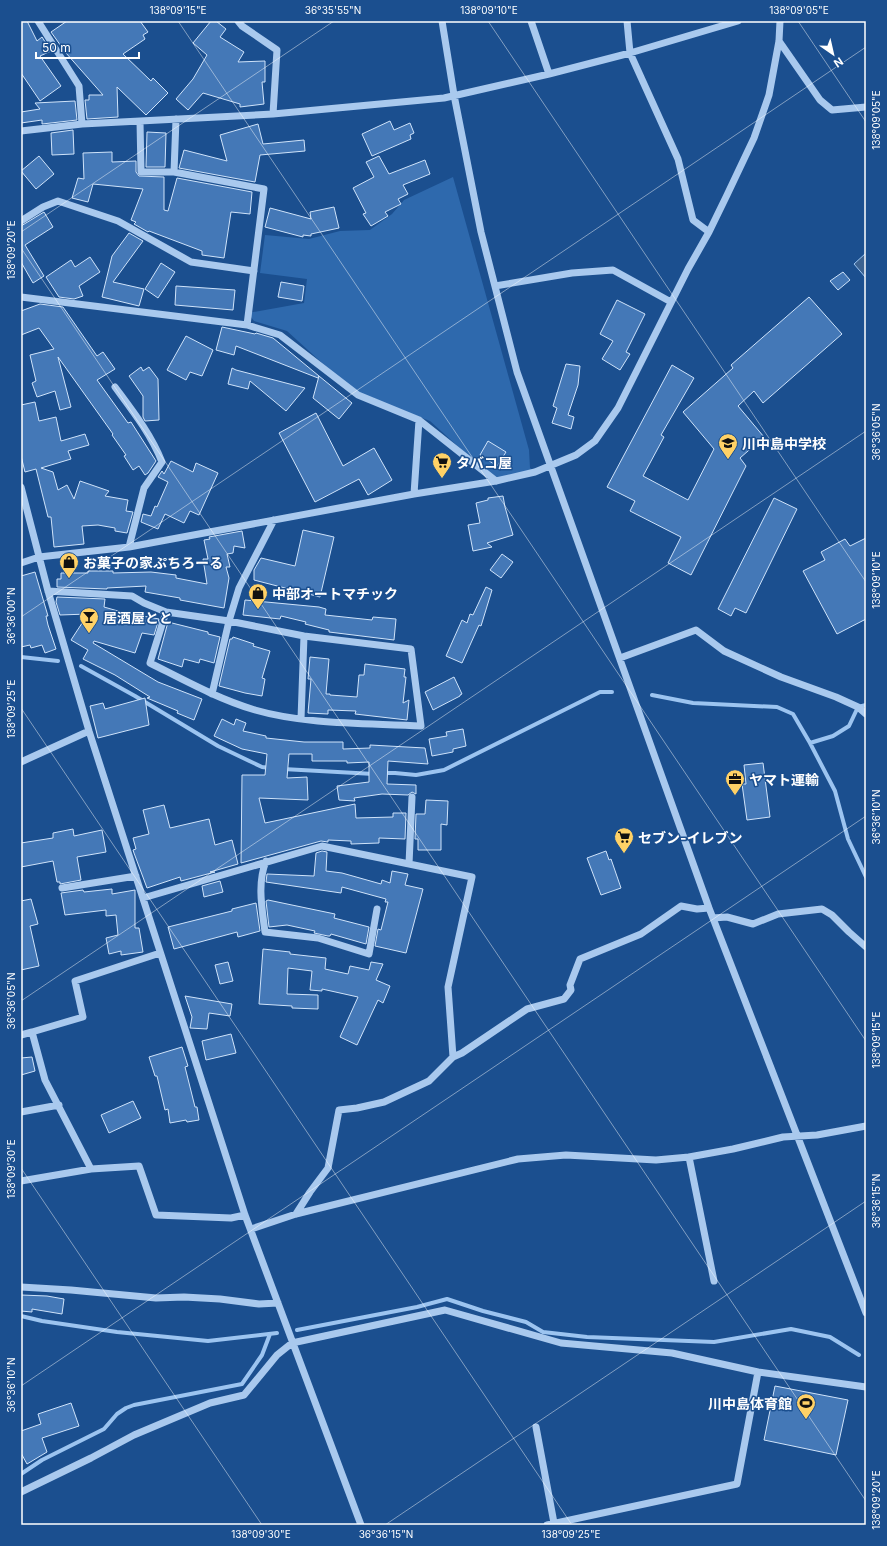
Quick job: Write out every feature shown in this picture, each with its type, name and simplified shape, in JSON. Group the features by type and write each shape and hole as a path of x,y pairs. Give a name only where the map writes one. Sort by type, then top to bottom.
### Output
{"street":[{"path":"38,21 79,86 82,124"},
{"path":"238,21 242,26 277,50 273,114"},
{"path":"442,21 454,96 481,232 518,372 550,466 709,908 796,1136 866,1313"},
{"path":"532,21 549,74"},
{"path":"627,21 630,53 678,159 694,220 709,232"},
{"path":"21,131 82,124 273,114 430,100 454,96 549,74 630,53 738,21"},
{"path":"21,563 39,557 129,547 414,494 496,481 535,472 576,455 595,442 618,408 671,302 709,232 754,138 769,95 779,41 780,21"},
{"path":"779,41 820,100 832,110 866,107"},
{"path":"174,172 176,119"},
{"path":"140,121 141,172 174,172 264,189 247,325"},
{"path":"21,221 43,207 58,201 118,221 191,262 254,271"},
{"path":"495,286 572,273 613,270 671,302"},
{"path":"21,297 247,325 280,335 358,395 419,420 496,481"},
{"path":"115,387 137,416 158,450 162,462 144,488 129,547"},
{"path":"414,494 419,420"},
{"path":"21,487 48,591 90,731 245,1215 361,1525"},
{"path":"212,694 229,621 239,588 274,520"},
{"path":"48,591 132,596 144,604 166,612 229,621 304,636 411,649 421,726 301,719 256,710 212,694 150,663 166,612"},
{"path":"620,658 696,630 724,651 781,677 836,697 858,707 866,714"},
{"path":"301,719 304,636"},
{"path":"21,762 90,731"},
{"path":"409,864 412,797"},
{"path":"143,898 266,861 322,846 472,877 448,987 453,1057"},
{"path":"266,861 263,869 260,895 265,932 318,938 369,954 377,909"},
{"path":"62,888 136,876"},
{"path":"296,1214 328,1168 339,1110 358,1108 384,1102 428,1081 453,1057 462,1053 527,1008 564,998 571,990 570,985 580,959 641,934 681,906 697,909 709,908"},
{"path":"713,918 727,917 753,924 778,914 822,909 832,915 866,947"},
{"path":"21,1035 83,1017 75,981 160,953"},
{"path":"32,1032 45,1080 91,1170"},
{"path":"21,1112 59,1105"},
{"path":"251,1229 296,1214 518,1159 566,1155 656,1160 689,1157 796,1136 817,1135 866,1126"},
{"path":"689,1157 714,1281"},
{"path":"21,1181 91,1170 139,1166 156,1215 230,1218 245,1215"},
{"path":"21,1287 156,1298 184,1297 220,1299 259,1304 278,1303"},
{"path":"21,1492 134,1435 210,1403 244,1395 277,1355 292,1343 445,1310 561,1343 672,1353 758,1372 866,1387"},
{"path":"536,1427 551,1524 737,1484 758,1372"}],"shaded area":[{"path":"453,177 529,450 530,468 535,472 496,481 430,421 354,392 287,331 254,321 248,313 304,303 307,279 260,273 265,235 309,239 340,231 370,230 392,214 404,200"},
{"path":"866,253 866,278 854,264"}],"building":[{"path":"21,21 27,21 37,41 42,37 51,51 40,56 61,86 40,101 21,73"},
{"path":"67,21 140,21 148,32 143,35 145,39 123,54 151,81 153,78 168,93 146,115 117,87 118,117 87,119 85,100 89,100 89,95 103,95 66,53 51,32"},
{"path":"211,21 216,21 226,29 220,37 244,52 238,62 265,61 265,82 262,82 264,104 240,107 240,104 203,93 188,110 176,99 193,79 207,55 193,43"},
{"path":"75,101 77,120 42,124 42,120 21,123 21,112 40,109 35,103"},
{"path":"390,121 394,130 410,123 414,133 410,135 411,139 372,156 362,134"},
{"path":"258,124 263,144 304,140 305,151 260,155 255,182 179,168 184,150 227,161 220,135"},
{"path":"73,130 74,154 52,155 51,133"},
{"path":"147,132 166,133 165,167 146,167"},
{"path":"112,152 112,162 136,161 136,172 139,176 164,177 164,210 168,211 177,178 252,192 250,214 231,212 224,258 202,255 202,251 149,231 148,232 134,224 136,222 131,220 143,189 93,184 88,202 72,198 78,178 84,179 83,153"},
{"path":"39,156 54,174 36,189 21,171"},
{"path":"379,156 389,174 425,160 430,174 403,185 408,194 398,199 401,204 385,212 388,216 371,226 363,214 366,213 353,188 374,177 366,162"},
{"path":"334,207 339,228 311,234 311,236 303,235 303,237 265,227 270,208 311,219 310,212"},
{"path":"44,212 53,227 25,245 44,276 33,283 21,262 21,226"},
{"path":"129,233 143,241 113,282 144,289 139,306 102,297 112,256"},
{"path":"90,257 100,272 79,286 83,296 74,299 59,297 46,277 71,260 75,267"},
{"path":"161,263 175,272 158,298 145,289"},
{"path":"843,272 850,280 838,290 830,281"},
{"path":"281,282 304,286 302,301 278,297"},
{"path":"176,286 235,290 233,310 175,305"},
{"path":"809,297 842,334 763,403 754,391 738,406 764,437 740,458 746,466 691,575 668,563 681,537 630,511 635,501 607,487 672,365 694,378 661,435 664,437 643,476 688,500 714,449 683,412 733,368 731,365"},
{"path":"617,300 645,314 626,352 630,354 620,370 602,359 613,341 600,334"},
{"path":"40,304 63,307 97,356 103,352 115,369 97,380 128,423 131,422 156,461 145,475 139,466 133,470 124,456 126,455 112,435 113,434 58,357 71,407 60,410 55,391 37,397 32,383 36,381 30,355 54,349 39,328 21,335 21,311"},
{"path":"222,327 256,333 273,338 319,376 318,378 236,346 234,355 216,350"},
{"path":"186,336 213,350 202,376 190,372 186,380 167,370"},
{"path":"566,364 580,366 578,385 568,415 574,417 571,429 552,423 557,408 553,406"},
{"path":"141,367 143,371 149,367 158,379 159,420 145,421 143,417 143,396 129,376"},
{"path":"232,368 305,388 286,411 250,381 248,389 228,384"},
{"path":"319,376 352,403 339,419 313,398"},
{"path":"35,402 39,421 56,417 61,441 85,434 89,445 68,451 71,459 41,468 53,472 58,490 67,485 74,499 80,481 109,491 105,496 128,500 126,511 133,512 127,533 115,531 115,528 98,525 82,526 84,544 54,547 51,517 48,517 36,469 25,472 21,456 21,405"},
{"path":"316,413 343,466 374,448 392,480 368,495 359,479 315,502 279,433"},
{"path":"488,441 506,452 497,466 480,455"},
{"path":"171,461 193,472 196,463 218,473 199,515 190,511 184,523 165,514 158,529 141,522 143,514 151,516 155,506 157,507 168,482 158,477 162,471 164,474"},
{"path":"503,496 513,535 487,543 492,547 473,551 468,525 480,523 476,503 488,500 488,498"},
{"path":"774,498 797,509 746,613 735,608 731,616 718,609"},
{"path":"303,530 334,537 320,597 254,580 254,570 261,558 295,566"},
{"path":"242,531 245,548 234,546 233,553 227,554 230,567 226,567 229,578 224,608 145,592 146,586 107,589 57,587 57,579 61,579 61,573 88,573 88,571 113,571 113,573 151,572 176,575 176,578 207,584 203,559 208,559 204,540 210,539 209,537"},
{"path":"866,538 866,619 837,634 803,571 825,560 821,552 845,539 850,546"},
{"path":"502,554 513,562 501,578 490,570"},
{"path":"35,572 48,616 46,616 48,625 56,649 45,653 42,645 31,648 30,645 21,647 21,576"},
{"path":"486,587 492,590 481,626 479,625 462,663 446,656 462,620 467,623 470,614 473,615"},
{"path":"57,597 105,599 104,607 132,615 159,619 154,635 142,633 135,653 94,641 93,643 158,682 202,699 194,720 177,713 178,711 147,698 150,697 115,675 83,659 88,650 71,640 88,614 60,615 56,602"},
{"path":"245,600 319,607 326,609 325,615 372,620 373,617 396,619 394,640 329,632 329,630 305,624 306,622 281,616 280,619 243,615"},
{"path":"168,622 208,632 208,634 220,637 214,663 200,659 199,663 184,659 182,667 158,659"},
{"path":"233,637 254,644 253,646 270,651 262,678 265,679 262,696 219,686 230,639"},
{"path":"310,657 329,659 326,694 330,695 357,697 359,675 364,675 365,664 405,669 404,677 406,677 403,703 409,700 407,720 355,714 356,711 328,710 328,714 308,713 311,679 308,679"},
{"path":"454,677 462,694 433,710 425,692"},
{"path":"145,698 149,725 98,738 90,706 103,703 105,709"},
{"path":"222,719 234,725 236,719 246,723 243,731 266,736 266,738 304,742 343,742 343,749 370,748 370,745 425,748 428,764 388,761 387,784 416,785 416,794 412,792 408,795 382,794 354,798 355,801 339,800 337,786 369,782 369,762 347,763 347,761 312,761 312,754 289,754 287,778 307,777 308,800 259,798 265,823 355,804 356,818 393,817 393,813 406,813 405,839 379,838 379,843 351,844 351,841 321,841 241,863 242,775 265,775 267,754 242,749 214,736"},
{"path":"463,729 466,746 453,749 453,752 432,756 429,739 447,736 446,732"},
{"path":"763,763 770,817 747,820 742,784 746,784 744,765"},
{"path":"426,800 448,801 447,825 441,824 441,850 418,850 418,839 415,839 416,814 425,814"},
{"path":"164,805 170,828 209,819 215,845 232,840 238,864 181,881 180,877 147,888 133,850 136,849 133,838 149,834 143,810"},
{"path":"73,829 74,836 102,830 106,852 77,857 81,880 60,884 60,882 57,882 53,861 21,867 21,843 53,838 53,833"},
{"path":"322,851 327,852 326,871 342,873 381,884 382,880 390,883 392,871 408,874 405,885 423,889 406,953 375,946 378,929 381,930 388,902 385,902 386,899 342,887 341,893 266,882 267,874 314,876 316,853"},
{"path":"606,851 609,860 611,859 621,888 601,895 587,858"},
{"path":"220,881 223,892 204,897 202,886"},
{"path":"112,889 112,894 135,890 135,928 139,928 143,952 121,955 121,951 109,954 106,938 118,935 116,915 106,916 106,910 65,915 61,893 83,890 84,892"},
{"path":"31,899 38,924 30,926 39,966 21,970 21,901"},
{"path":"268,900 335,914 334,918 369,927 366,944 331,934 328,936 314,933 315,931 287,925 269,927 266,901"},
{"path":"256,903 260,931 238,937 237,932 174,949 168,927 232,911 232,909"},
{"path":"263,949 326,958 325,969 348,974 350,966 369,970 371,962 383,964 376,980 390,986 383,1003 378,1000 357,1045 340,1037 358,997 322,989 322,991 310,990 312,971 288,968 287,994 318,995 318,1009 259,1004"},
{"path":"228,962 233,981 220,984 215,965"},
{"path":"185,996 232,1004 230,1016 209,1013 207,1029 190,1028 192,1017"},
{"path":"231,1034 236,1053 206,1060 202,1041"},
{"path":"182,1047 188,1066 185,1067 195,1107 197,1107 199,1120 187,1122 186,1120 170,1123 168,1109 165,1110 157,1076 155,1076 149,1057"},
{"path":"32,1057 35,1071 21,1075 21,1058"},
{"path":"133,1101 141,1118 109,1133 101,1115"},
{"path":"21,1295 47,1296 64,1299 62,1314 32,1309 32,1312 21,1311"},
{"name":"川中島体育館","path":"775,1386 848,1400 836,1455 764,1440"},
{"path":"71,1403 79,1426 42,1438 47,1452 27,1464 21,1453 21,1431 41,1424 38,1414"}],"waterway":[{"path":"21,657 58,661"},
{"path":"81,666 135,696 218,746 262,767 270,768"},
{"path":"383,773 416,775 444,770 600,692 612,692"},
{"path":"652,695 693,703 777,707 793,714 810,743 833,736 849,726 858,707 866,705"},
{"path":"810,743 835,791 848,839 866,877"},
{"path":"283,769 374,774"},
{"path":"297,1330 417,1307 447,1299 483,1311 526,1322 543,1332 587,1337 714,1342 791,1329 830,1337 859,1355"},
{"path":"21,1316 42,1321 117,1332 208,1341 277,1333"},
{"path":"21,1474 42,1460 104,1429 117,1414 126,1408 134,1405 242,1384 262,1355 270,1334"}],"place":[{"name":"川中島中学校","path":"728,460"},
{"name":"タバコ屋","path":"442,479"},
{"name":"お菓子の家ぷちろーる","path":"69,579"},
{"name":"中部オートマチック","path":"258,610"},
{"name":"居酒屋とと","path":"89,634"},
{"name":"ヤマト運輸","path":"735,796"},
{"name":"セブン-イレブン","path":"624,854"},
{"name":"川中島体育館","path":"806,1420"}]}
